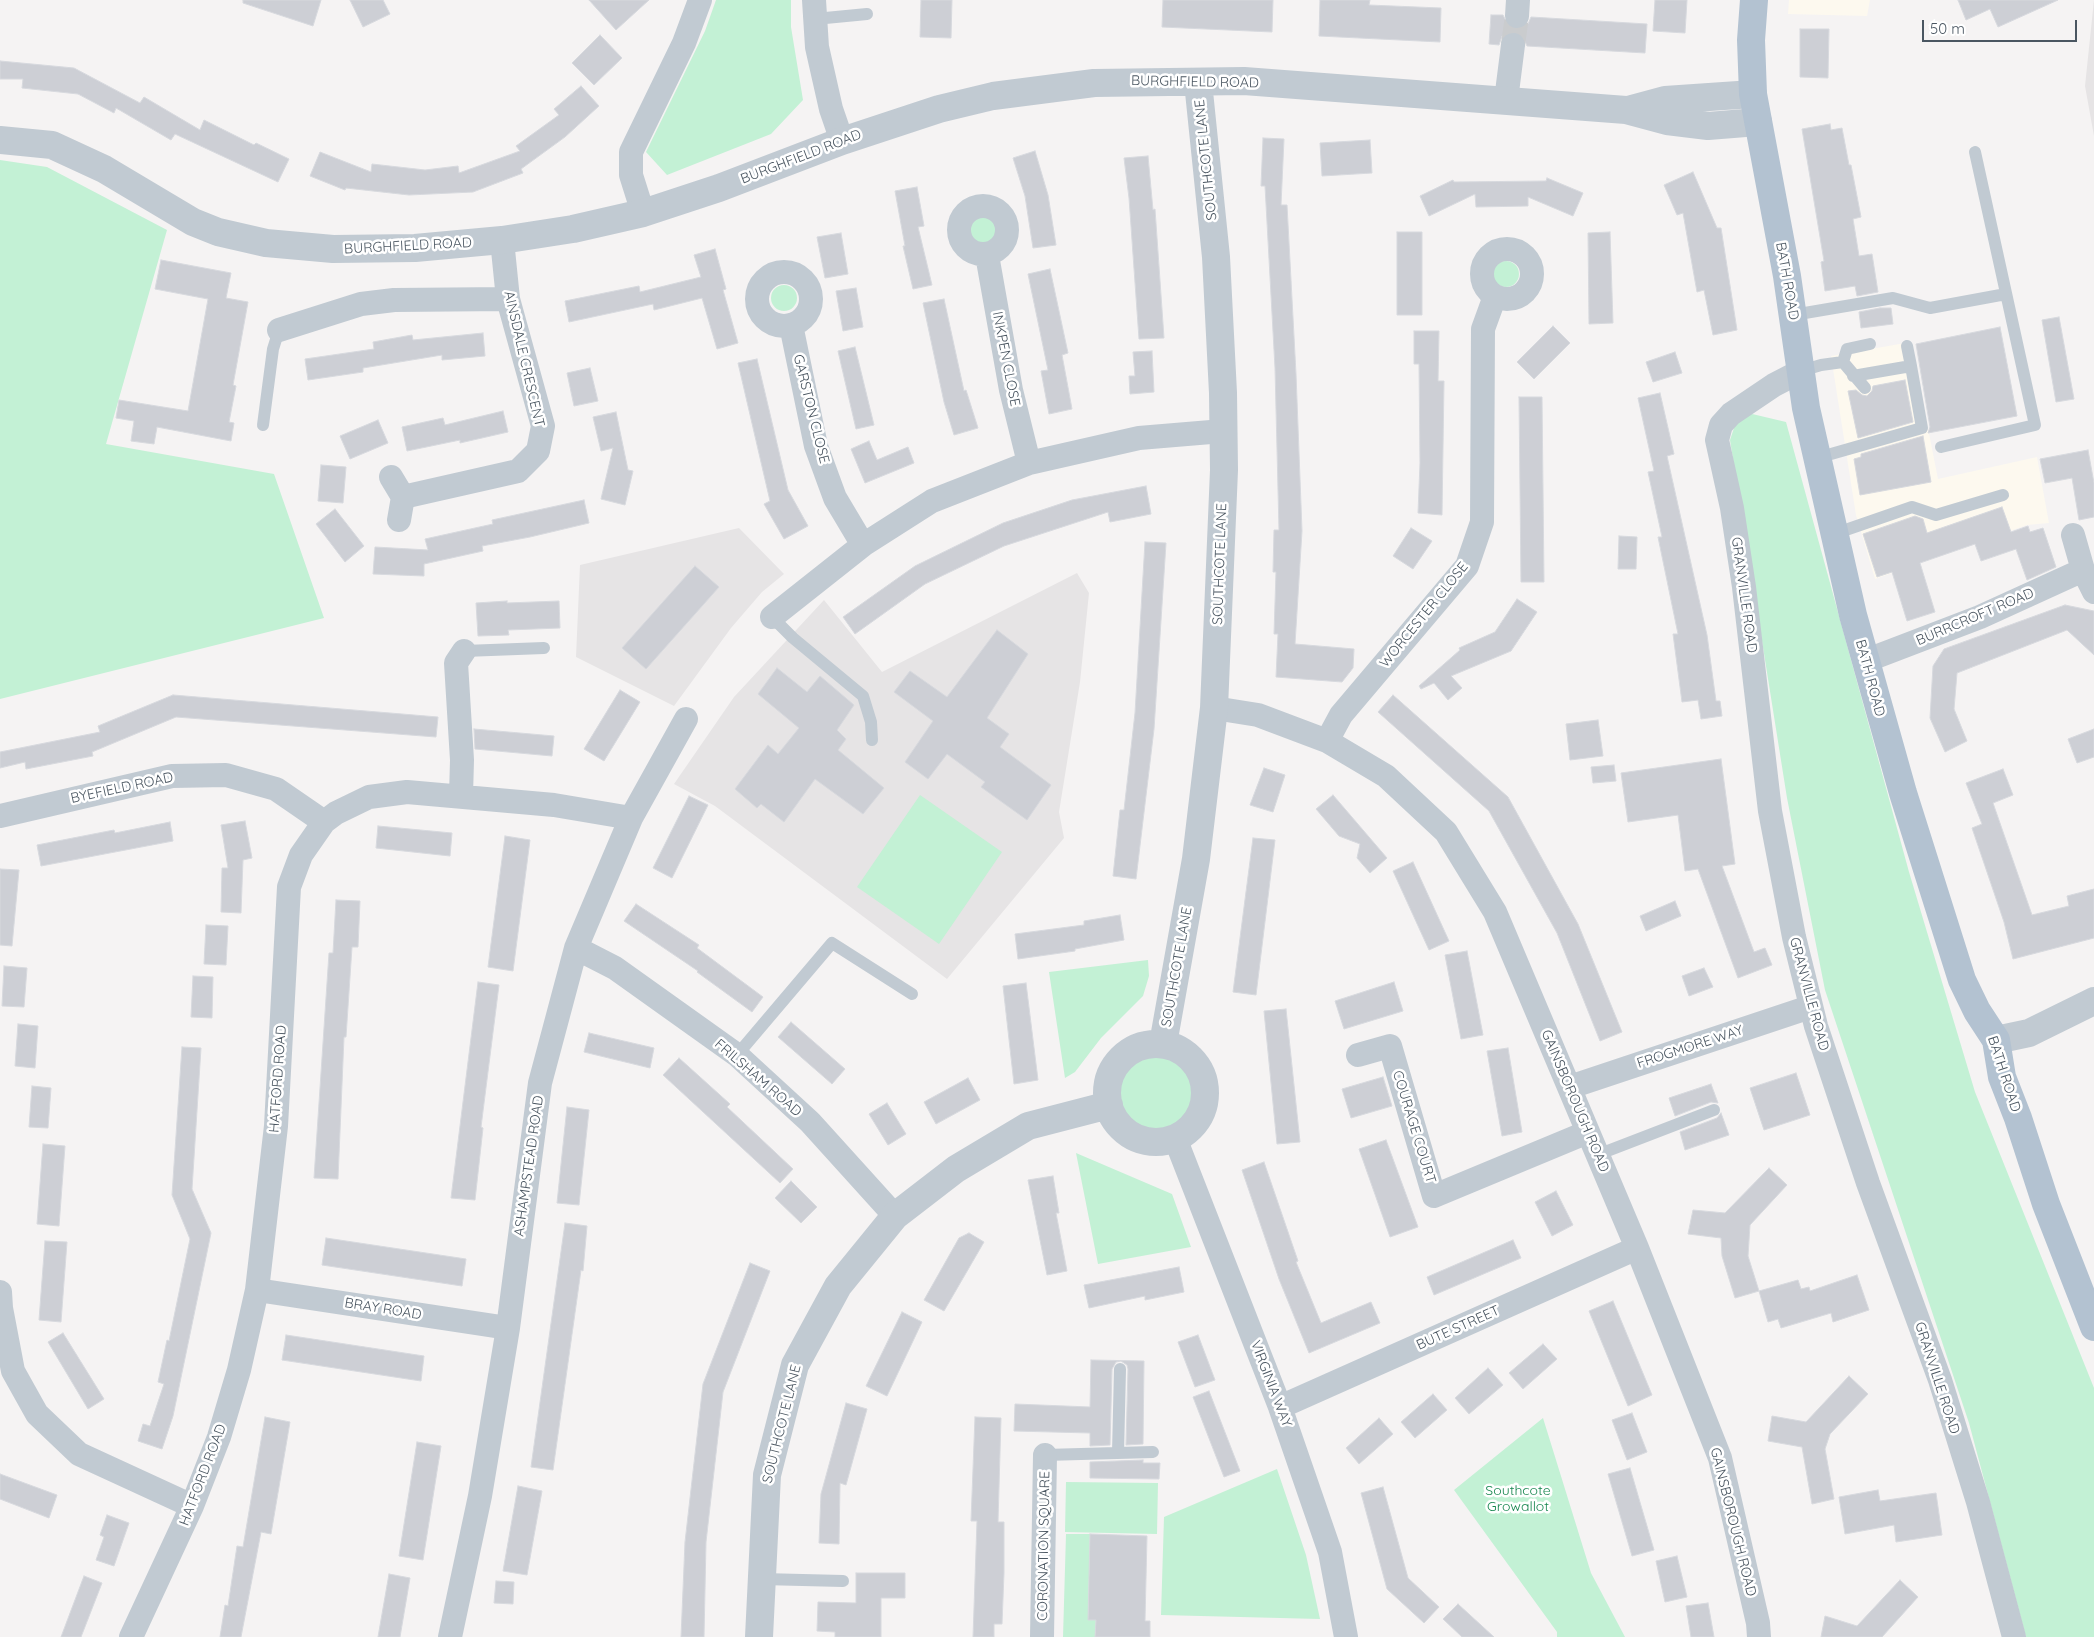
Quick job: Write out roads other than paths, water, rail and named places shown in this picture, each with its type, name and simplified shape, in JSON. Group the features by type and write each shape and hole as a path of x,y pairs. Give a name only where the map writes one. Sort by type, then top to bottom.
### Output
{"main road":[{"name":"BATH ROAD","path":"1754,0 1751,40 1753,94 1793,315 1806,408 1865,661 1900,784 1962,980 1977,1011 1996,1040 2002,1077 2046,1204 2094,1328"}],"street":[{"path":"643,213 631,175 631,152 684,43 700,0"},
{"path":"814,10 817,47 831,109 842,140"},
{"path":"1506,100 1513,45"},
{"name":"BURGHFIELD ROAD","path":"0,140 52,145 104,169 193,222 218,232 266,243 333,249 415,248 502,240 573,229 643,213 719,188 842,140 939,109 993,96 1094,83 1244,81 1626,110 1667,121 1708,126 1758,122"},
{"name":"SOUTHCOTE LANE","path":"1163,1044 1196,859 1214,708 1224,470 1216,257 1198,82"},
{"name":"BURGHFIELD ROAD","path":"1626,110 1665,100 1753,94"},
{"name":"AINSDALE CRESCENT","path":"391,477 401,508 518,471 538,451 543,426 508,299 502,240"},
{"name":"INKPEN CLOSE","path":"987,254 1011,390 1028,463"},
{"name":"WORCESTER CLOSE","path":"1327,741 1341,715 1467,566 1482,522 1483,329 1496,296"},
{"path":"279,330 361,304 394,300 508,299"},
{"name":"GARSTON CLOSE","path":"791,325 816,446 836,498 863,545"},
{"name":"GRANVILLE ROAD","path":"1801,371 1774,385 1731,414 1721,424 1717,440 1732,508 1744,587 1770,811 1794,937 1810,1006 1868,1183 1940,1380 1978,1502 2014,1637"},
{"path":"772,617 863,545 932,501 1028,463 1139,438 1223,431"},
{"path":"2073,535 2084,570 2094,592"},
{"name":"BURRCROFT ROAD","path":"1865,661 1980,617 2084,570"},
{"path":"461,796 462,760 456,663 464,651"},
{"name":"GAINSBOROUGH ROAD","path":"1214,708 1258,715 1327,741 1386,776 1446,832 1495,912 1570,1087 1720,1458 1758,1623 1759,1637"},
{"name":"ASHAMPSTEAD ROAD","path":"450,1637 480,1496 508,1328 540,1083 576,948 631,818 686,719"},
{"name":"BYEFIELD ROAD","path":"0,816 172,776 226,775 276,789 324,822"},
{"name":"HATFORD ROAD","path":"131,1637 192,1506 222,1429 239,1370 257,1290 276,1126 289,886 301,855 324,822 336,813 369,797 408,792 554,805 631,818"},
{"name":"FRILSHAM ROAD","path":"576,948 615,968 737,1055 810,1122 895,1216"},
{"path":"1996,1040 2029,1033 2094,1001"},
{"name":"FROGMORE WAY","path":"1570,1087 1810,1006"},
{"name":"SOUTHCOTE LANE","path":"1163,1044 1179,1050 1193,1061 1202,1075 1205,1102 1200,1116 1189,1130 1163,1142 1149,1142 1126,1131 1114,1119 1109,1105 1108,1088 1112,1073 1122,1059 1131,1051 1147,1045 1163,1044"},
{"name":"COURAGE COURT","path":"1358,1055 1390,1046 1434,1196 1588,1132"},
{"name":"SOUTHCOTE LANE","path":"759,1637 767,1475 794,1365 838,1286 895,1216 956,1169 1028,1126 1109,1105"},
{"name":"VIRGINIA WAY","path":"1175,1138 1280,1407 1330,1552 1346,1637"},
{"name":"BUTE STREET","path":"1280,1407 1636,1248"},
{"name":"BRAY ROAD","path":"257,1290 508,1328"},
{"path":"0,1292 12,1371 37,1414 79,1454 192,1506"},
{"name":"CORONATION SQUARE","path":"1042,1637 1045,1455"}],"lane":[{"path":"814,10 867,14"},
{"path":"1941,447 2035,425 1975,152"},
{"path":"1793,315 1893,298 1930,308 2006,294"},
{"path":"263,425 273,349 279,330"},
{"path":"1843,362 1847,349 1870,344"},
{"path":"1817,458 1906,431 1922,428 1907,346"},
{"path":"1801,371 1821,365 1843,362"},
{"path":"1843,362 1865,388"},
{"path":"1853,376 1911,366"},
{"path":"1834,534 1912,507 1936,515 2002,494"},
{"path":"772,617 793,638 863,696 871,722 872,740"},
{"path":"464,651 544,648"},
{"path":"737,1055 832,943 912,994"},
{"path":"1598,1155 1714,1110"},
{"path":"1118,1453 1120,1369"},
{"path":"1045,1455 1153,1452"},
{"path":"762,1579 843,1581"}],"tunnel":[{"path":"1513,45 1517,16"}],"park label":[{"name":"Southcote Growallot","path":"1518,1499"}]}
